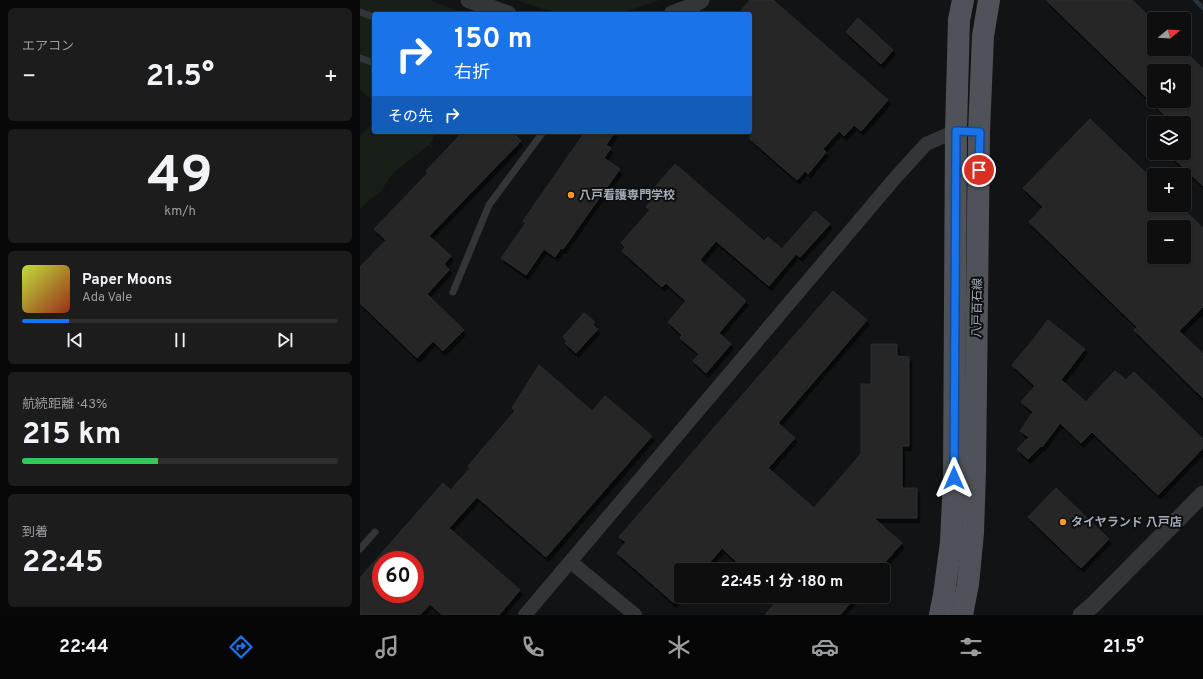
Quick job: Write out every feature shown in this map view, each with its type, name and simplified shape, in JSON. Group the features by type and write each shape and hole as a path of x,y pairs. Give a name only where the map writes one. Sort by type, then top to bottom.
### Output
{"main road":[{"name":"八戸百石線","path":"940,615 951,542 954,478 956,131 959,20 963,0"},
{"name":"八戸百石線","path":"962,615 968,584 973,533 980,132 983,36 989,0"}],"street":[{"path":"469,0 502,12"},
{"path":"677,12 688,8 701,0"},
{"path":"525,615 896,177 926,144 956,131 980,132"},
{"path":"1080,615 1103,595 1203,494"},
{"path":"571,562 635,615"}],"lane":[{"path":"360,12 372,16"},
{"path":"360,58 372,62"},
{"path":"453,292 489,205 542,134"},
{"path":"360,549 375,532"}],"shaded area":[{"path":"360,0 430,0 460,12 372,12 372,100 360,89"},
{"path":"516,0 660,0 624,12 559,12 543,9"},
{"path":"372,124 372,134 435,134 431,143 393,173 381,191 360,208 360,136"}],"building":[{"path":"750,0 773,0 888,100 861,131 854,125 844,136 839,131 823,149 826,152 808,174 805,171 797,180 750,139 750,134 752,134 752,12 740,12"},
{"path":"1046,0 1132,0 1147,14 1147,56 1190,56 1203,69 1203,186 1191,175 1191,168 1184,168 1175,160 1191,160 1191,116 1166,116 1158,108 1191,108 1191,64 1147,64 1147,98"},
{"path":"858,18 893,50 881,64 846,32"},
{"path":"1090,119 1147,174 1147,212 1186,212 1203,228 1203,307 1179,331 1203,354 1203,398 1134,330 1137,327 1029,222 1043,207 1023,188"},
{"path":"461,134 514,134 521,141 429,236 451,256 444,264 449,270 427,294 464,330 443,351 433,341 417,358 360,303 360,267 386,240 374,229 428,173 426,171"},
{"name":"八戸看護専門学校","path":"584,134 614,134 606,145 611,148 604,158 620,169 563,249 561,248 555,257 544,249 526,275 501,258 526,223 523,221"},
{"path":"675,164 764,241 768,237 782,249 815,211 830,224 800,257 796,254 769,286 716,241 700,260 746,301 719,333 731,344 706,373 693,361 699,354 680,338 682,335 668,322 686,301 666,283 662,287 622,251 625,247 621,243 650,210 646,207 660,191 655,187"},
{"path":"833,291 867,320 778,423 795,438 768,468 814,508 861,454 861,384 871,384 871,344 897,344 897,356 909,357 909,446 902,446 902,488 917,488 917,518 874,518 902,543 884,563 738,563 722,548 709,563 674,563 674,603 617,553 626,542 619,537"},
{"path":"584,313 595,322 593,325 598,329 576,353 565,343 567,341 563,337"},
{"path":"1048,320 1085,349 1061,380 1086,402 1115,371 1126,380 1134,372 1203,439 1203,448 1158,495 1092,432 1081,443 1060,423 1042,447 1041,446 1028,459 1017,449 1029,437 1020,431 1033,412 1021,402 1035,386 1012,365"},
{"path":"539,365 592,411 605,396 652,436 546,557 477,497 449,528 520,590 499,615 442,615 430,604 420,615 360,615 360,578 372,564 372,603 424,603 424,551 384,551 443,483 451,490 470,468 468,466 515,411 512,408"},
{"path":"1056,488 1109,539 1081,568 1028,517"},
{"path":"775,603 850,603 840,615 765,615"}],"waterway":[{"path":"1195,0 1203,8"}],"place":[{"name":"八戸看護専門学校","path":"571,195"},
{"name":"タイヤランド 八戸店","path":"1063,522"}],"route":[{"path":"954,478 956,131 980,132 979,170"}]}
